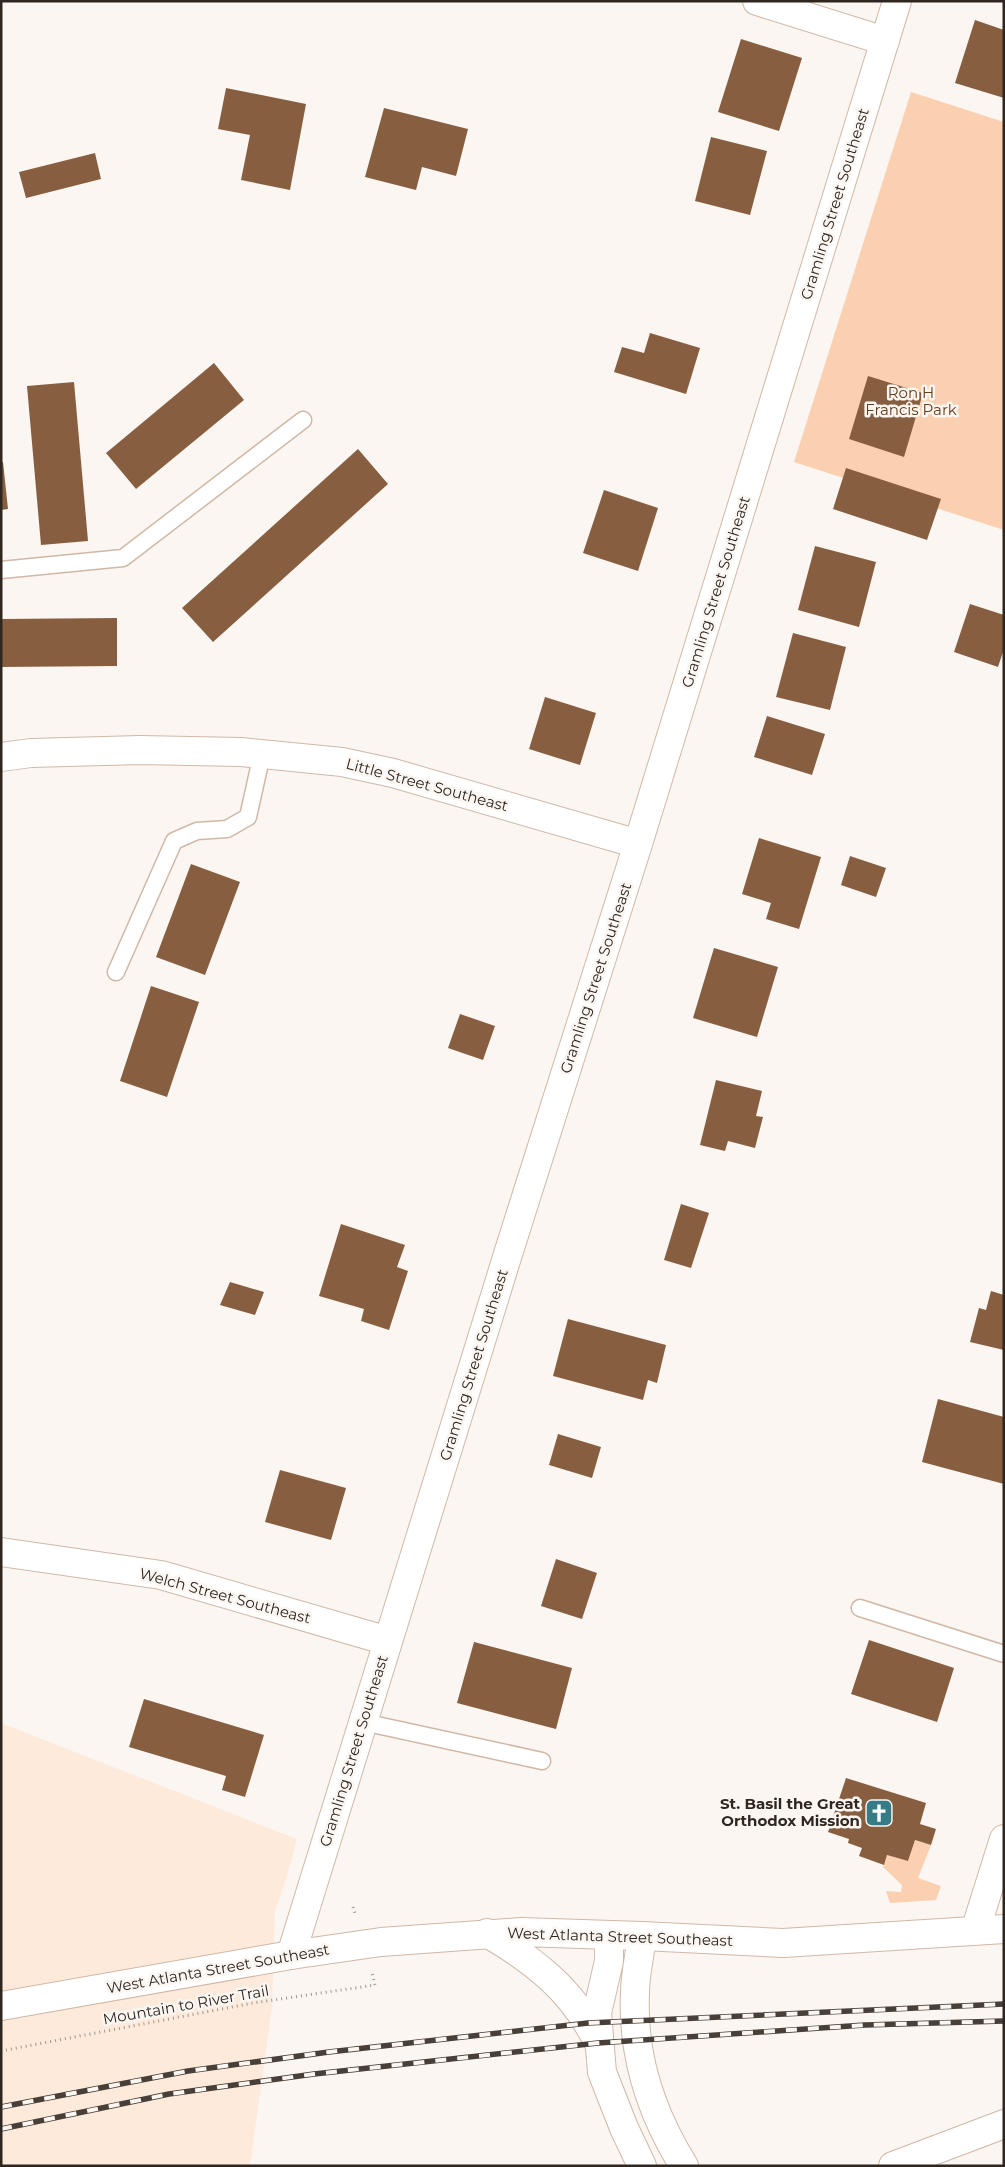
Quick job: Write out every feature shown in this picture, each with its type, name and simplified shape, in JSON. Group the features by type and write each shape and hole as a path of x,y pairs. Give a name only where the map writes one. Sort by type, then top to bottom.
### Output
{"street":[{"path":"757,1 885,41"},
{"name":"Gramling Street Southeast","path":"291,1955 638,844 897,1"},
{"name":"Little Street Southeast","path":"1,757 31,753 140,750 241,752 342,762 393,773 638,844"},
{"name":"Welch Street Southeast","path":"1,1552 161,1576 388,1641"},
{"path":"975,1931 1004,1839"},
{"name":"West Atlanta Street Southeast","path":"1,2006 291,1955 381,1942 487,1934 557,1932 782,1943 1004,1930"},
{"path":"487,1934 517,1950 546,1973 588,2023 598,2043"},
{"path":"609,1935 609,1961 596,2013 602,2072 624,2128 642,2166"},
{"path":"642,1936 635,1992 639,2058 654,2110 670,2144 684,2166"},
{"path":"893,2166 1004,2124"}],"lane":[{"path":"1,570 123,558 303,420"},
{"path":"116,972 174,841 197,831 227,829 248,817 262,754"},
{"path":"860,1608 1004,1654"},
{"path":"363,1722 542,1761"}],"path":[{"name":"Mountain to River Trail","path":"1,2051 253,2003 375,1985"}],"shaded area":[{"path":"1,1723 297,1839 285,1883 275,1910 272,2007 250,2166 1,2166"}],"green space":[{"name":"Ron H Francis Park","path":"911,92 1004,122 1004,530 794,462"},
{"path":"915,1840 931,1845 918,1878 941,1886 936,1900 890,1903 886,1891 901,1892 902,1885 883,1867 887,1855 908,1861"}],"building":[{"path":"975,20 1004,30 1004,98 955,83"},
{"path":"741,39 802,58 779,131 718,112"},
{"path":"226,88 306,104 290,190 241,180 250,135 218,129"},
{"path":"384,108 468,129 456,176 422,167 416,190 365,177"},
{"path":"711,137 767,151 750,215 695,201"},
{"path":"95,153 101,179 26,198 19,172"},
{"path":"650,333 700,348 686,394 614,372 622,347 644,353"},
{"path":"214,363 244,400 136,489 106,453"},
{"path":"868,376 923,393 904,457 849,439"},
{"path":"74,382 88,541 41,545 27,386"},
{"path":"358,449 388,484 213,642 182,608"},
{"path":"3,462 8,509 1,510 1,463"},
{"path":"846,468 941,499 927,540 833,509"},
{"path":"604,490 658,508 638,571 583,553"},
{"path":"815,546 876,562 859,627 798,610"},
{"path":"970,604 1004,615 1004,649 998,667 954,652"},
{"path":"117,618 117,666 1,667 1,619"},
{"path":"793,633 846,647 830,710 776,697"},
{"path":"545,697 596,713 580,765 529,749"},
{"path":"767,716 825,734 812,775 754,757"},
{"path":"759,838 821,857 799,929 766,919 771,903 742,894"},
{"path":"850,856 886,868 876,897 841,885"},
{"path":"191,864 240,882 205,975 156,957"},
{"path":"714,948 778,967 757,1037 693,1018"},
{"path":"151,986 199,1002 167,1097 120,1081"},
{"path":"460,1014 495,1026 483,1060 448,1048"},
{"path":"716,1080 762,1091 756,1116 763,1117 755,1148 728,1141 725,1151 700,1145"},
{"path":"681,1204 709,1213 691,1268 664,1260"},
{"path":"341,1224 405,1245 397,1267 408,1271 389,1330 361,1321 364,1309 319,1296"},
{"path":"230,1282 264,1292 255,1315 220,1305"},
{"path":"991,1291 1004,1295 1004,1350 970,1342 979,1308 986,1310"},
{"path":"568,1319 666,1345 657,1383 648,1380 643,1400 553,1376"},
{"path":"938,1399 1004,1417 1004,1484 922,1462"},
{"path":"558,1434 601,1447 592,1478 549,1465"},
{"path":"280,1470 346,1488 331,1540 265,1522"},
{"path":"556,1559 597,1573 582,1619 541,1606"},
{"path":"869,1640 954,1668 937,1722 851,1694"},
{"path":"474,1642 572,1668 556,1729 457,1703"},
{"path":"144,1699 264,1735 245,1797 222,1790 226,1776 129,1747"},
{"name":"St. Basil the Great Orthodox Mission","path":"846,1778 926,1803 920,1824 936,1829 931,1845 915,1840 908,1861 887,1855 884,1865 859,1856 862,1848 848,1843 849,1839 828,1832"}],"railway":[{"path":"1,2107 188,2071 329,2052 588,2023 1004,2004"},
{"path":"1,2129 169,2094 314,2074 598,2043 865,2025 1004,2021"}],"place":[{"name":"St. Basil the Great Orthodox Mission","path":"879,1813"}]}
